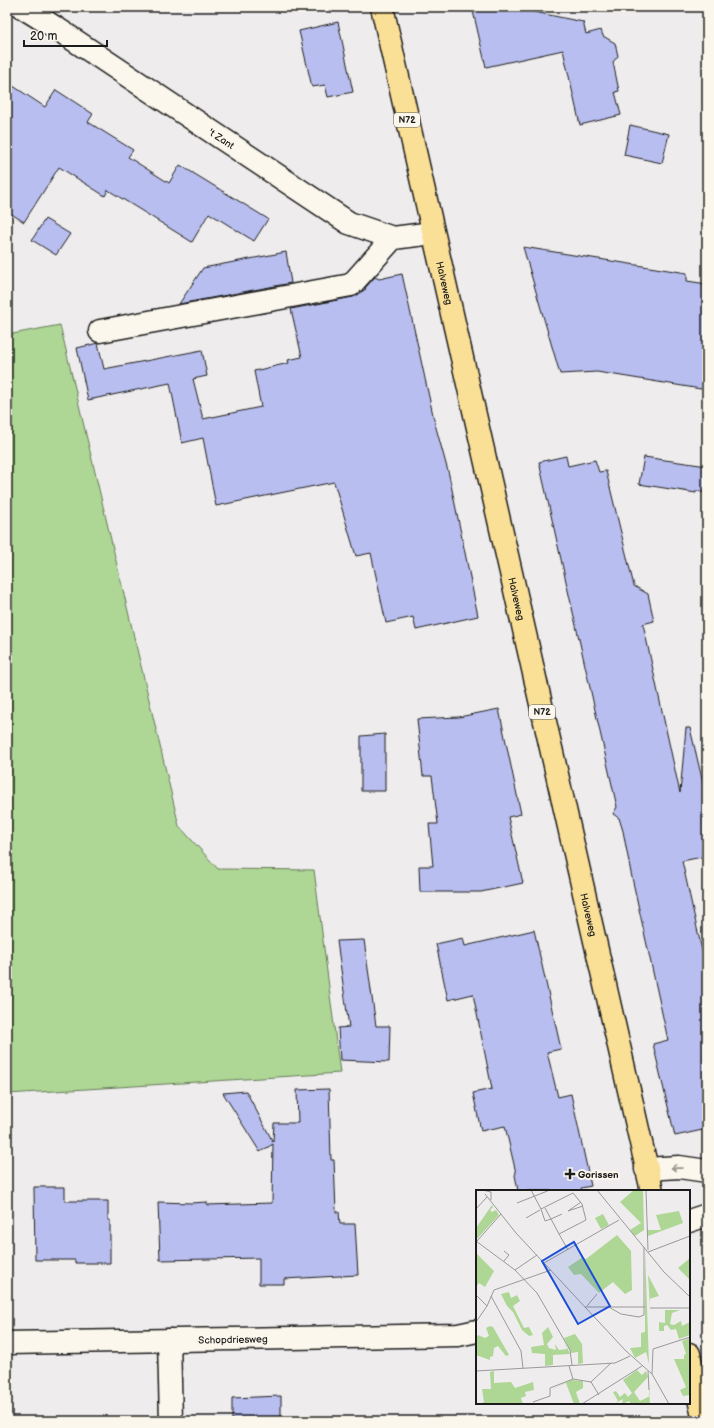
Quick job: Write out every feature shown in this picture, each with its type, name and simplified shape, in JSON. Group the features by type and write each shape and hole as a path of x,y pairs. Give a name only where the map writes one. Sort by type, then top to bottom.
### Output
{"main road":[{"name":"Halveweg","path":"382,7 652,1190"},
{"path":"690,1360 704,1421"}],"street":[{"name":"'t Zant","path":"22,7 349,222 393,238 433,233"},
{"path":"49,7 56,28"},
{"path":"100,331 351,285 393,238"},
{"path":"646,1169 679,1168 707,1171"},
{"path":"690,1221 707,1214"},
{"name":"Schopdriesweg","path":"7,1343 471,1335"},
{"path":"169,1340 171,1421"}],"green space":[{"path":"60,325 179,826 218,869 314,870 340,1073 7,1094 7,335"}],"building":[{"path":"472,7 510,7 583,22 586,34 601,30 603,36 615,43 618,56 613,62 619,91 615,92 621,115 580,125 563,50 486,67"},
{"path":"338,22 353,92 328,97 325,85 312,87 299,31"},
{"path":"7,82 45,107 56,90 93,114 88,122 133,150 128,157 169,183 180,165 268,219 254,241 209,213 192,242 108,190 105,196 59,167 24,222 7,211"},
{"path":"630,125 669,134 662,163 624,155"},
{"path":"45,219 70,234 56,255 32,240"},
{"path":"523,247 687,273 687,281 707,284 707,390 597,372 560,374"},
{"path":"286,252 291,283 179,304 203,268"},
{"path":"402,274 435,424 449,475 478,616 416,630 413,617 386,623 371,553 356,556 334,482 216,506 203,438 182,443 170,383 88,400 77,348 98,343 104,369 202,350 207,376 193,379 203,419 261,407 254,371 289,363 288,360 302,357 291,309 353,297 366,289 365,288 375,277 379,279"},
{"path":"566,456 568,466 595,460 599,472 606,471 634,586 648,594 654,621 643,624 680,793 686,728 690,728 707,800 707,856 682,861 707,973 707,1129 675,1136 653,1044 668,1040 623,831 619,818 613,814 617,807 539,462"},
{"path":"644,457 707,466 707,493 696,491 696,493 639,484"},
{"path":"499,709 521,814 508,817 523,883 481,892 420,892 419,866 433,866 429,824 438,824 432,776 423,776 417,719 459,717"},
{"path":"385,734 385,791 361,791 361,736"},
{"path":"534,930 561,1049 547,1052 558,1097 571,1094 591,1186 581,1188 582,1190 518,1190 515,1175 516,1173 505,1126 481,1131 473,1093 492,1089 473,994 448,1000 436,944 463,938 465,946"},
{"path":"364,940 376,1026 390,1026 389,1062 340,1060 338,1028 349,1027 337,941"},
{"path":"329,1089 331,1160 334,1160 336,1212 339,1212 340,1224 355,1224 358,1275 284,1279 284,1284 259,1284 259,1258 160,1260 158,1202 207,1202 207,1205 272,1203 273,1144 260,1152 223,1093 246,1091 273,1142 274,1123 298,1123 297,1090"},
{"path":"34,1187 65,1187 65,1201 108,1201 108,1220 110,1220 110,1263 75,1263 75,1260 35,1260"},
{"path":"281,1396 281,1421 232,1421 232,1398"}],"place":[{"name":"Gorissen","path":"570,1174"}]}
